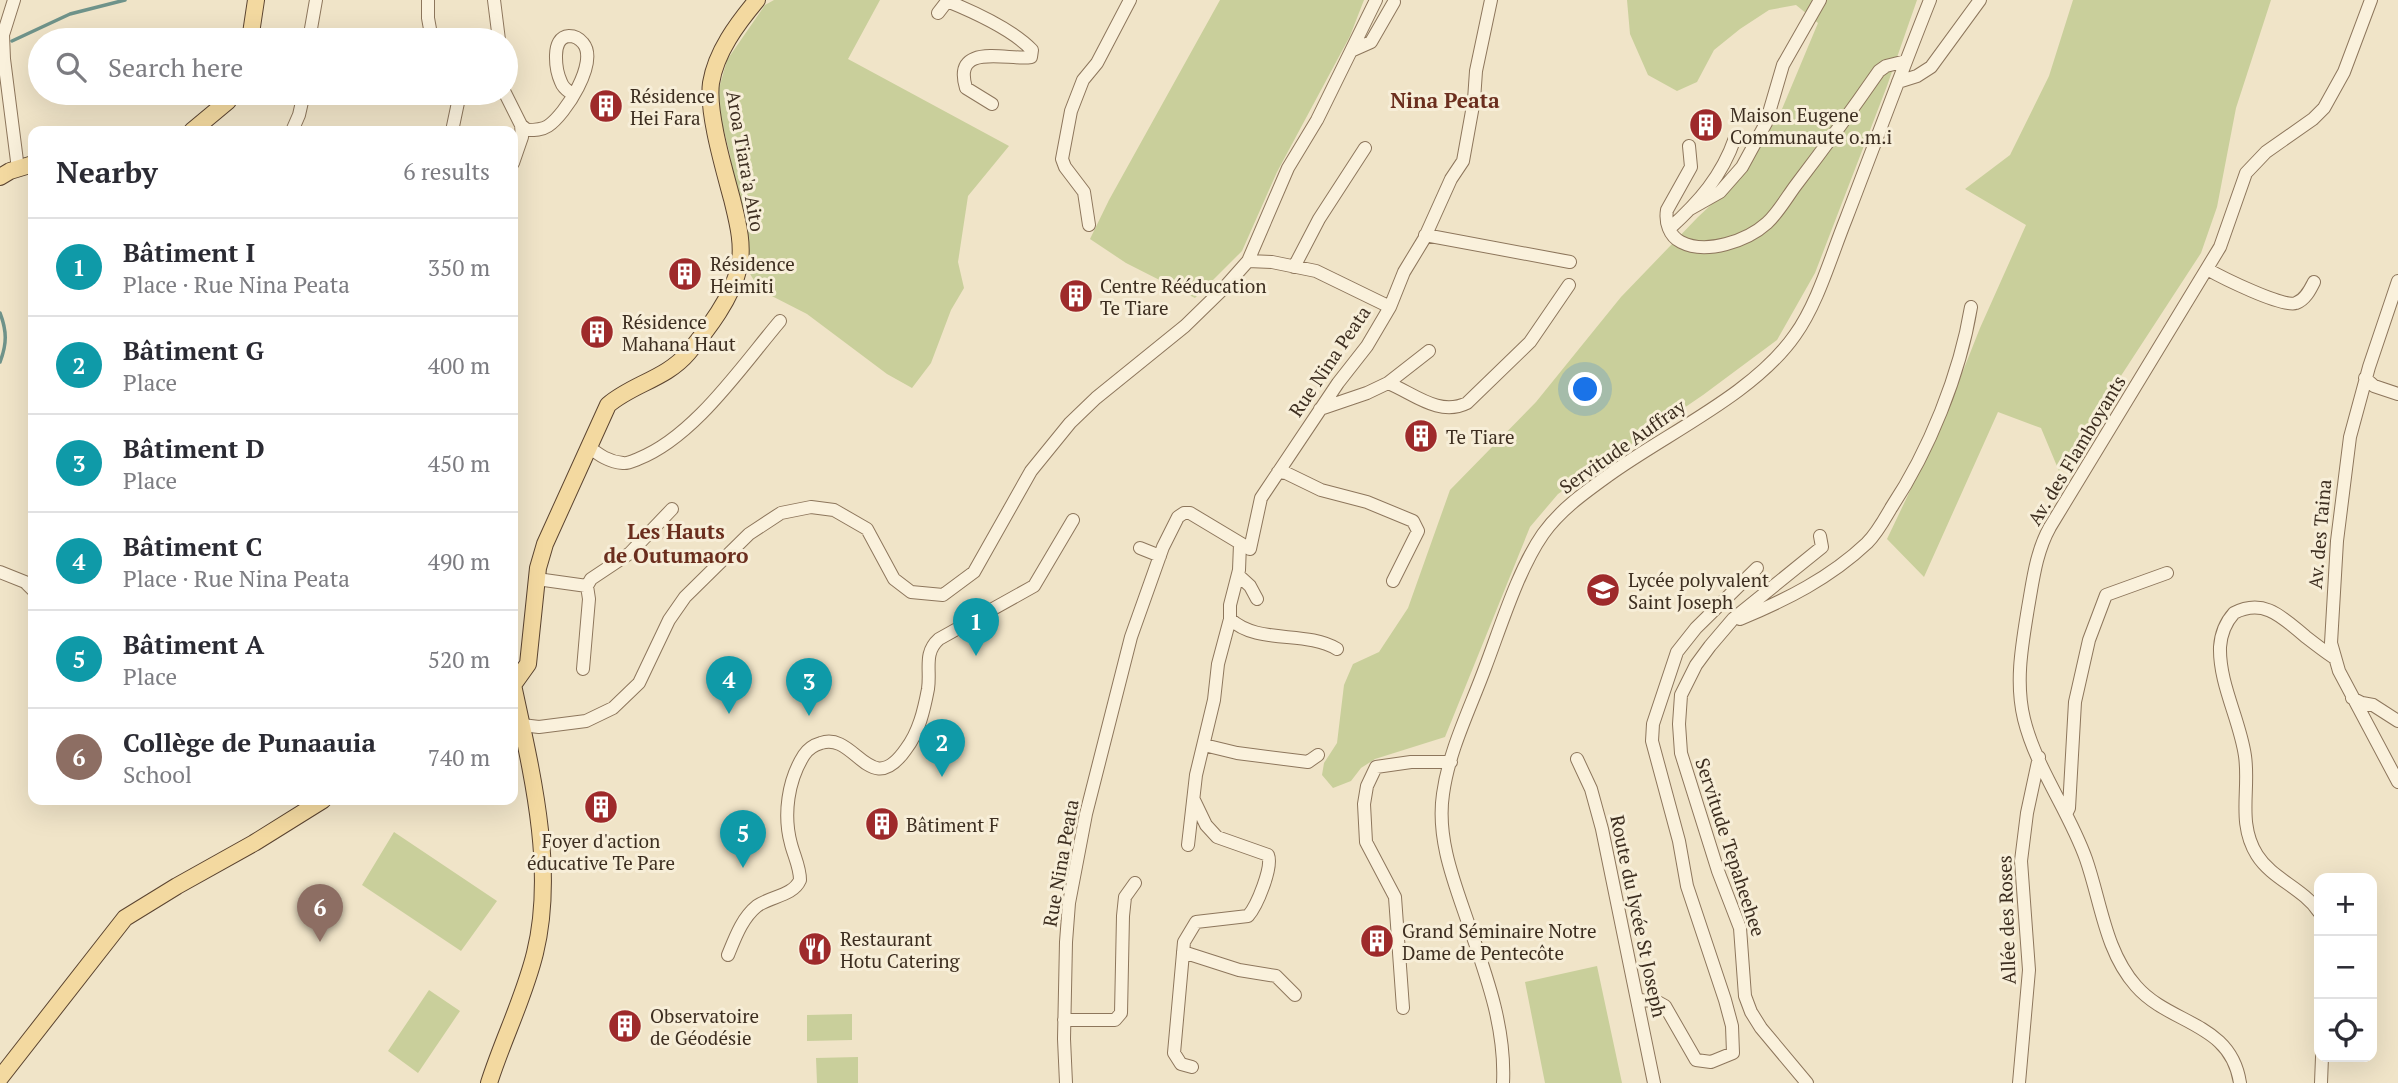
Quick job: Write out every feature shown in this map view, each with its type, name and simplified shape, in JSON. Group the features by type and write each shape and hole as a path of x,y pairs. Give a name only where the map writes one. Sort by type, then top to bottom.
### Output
{"main road":[{"path":"252,28 256,0"},
{"name":"Aroa Tiara'a Aito","path":"518,678 528,664 537,579 545,544 608,405 618,396 666,372 686,356 720,308 739,267 740,237 714,122 711,85 729,38 757,0"},
{"path":"198,126 223,105"},
{"path":"0,177 26,167"},
{"path":"489,1083 521,1000 536,952 543,914 543,862 518,707"},
{"path":"0,1078 125,918 316,805"}],"street":[{"path":"14,0 3,35 4,60 13,119 13,144 26,167"},
{"path":"311,28 316,0"},
{"path":"428,0 430,28"},
{"path":"494,0 498,28"},
{"path":"1089,225 1084,192 1062,159 1070,111 1080,85 1097,63 1130,0"},
{"path":"522,725 539,727 586,721 613,708 639,683 669,620 685,597 749,534 781,513 811,507 834,510 867,529 894,579 911,592 943,595 974,572 1031,471 1070,423 1096,398 1185,326 1248,261 1288,168 1317,120 1376,0"},
{"path":"1390,307 1404,272 1463,161 1476,71 1491,0"},
{"path":"1690,209 1720,192 1742,167 1766,123 1783,65 1820,0"},
{"name":"Servitude Auffray","path":"1503,1083 1501,1029 1447,858 1441,824 1443,794 1451,762 1516,588 1541,537 1562,511 1610,474 1754,378 1780,355 1797,333 1830,260 1930,0"},
{"path":"1898,82 1917,76 1931,67 1980,0"},
{"name":"Av. des Flamboyants","path":"2240,1083 2233,1060 2217,1039 2155,1003 2137,988 2122,969 2112,948 2092,875 2067,812 2039,757 2024,719 2020,671 2022,643 2039,552 2062,505 2207,269 2228,229 2238,191 2246,173 2266,152 2313,119 2324,108 2344,72 2371,0"},
{"path":"938,13 948,1 1022,40 1032,50 1031,57 986,54 967,65 963,79 966,88 992,104"},
{"path":"1353,50 1371,42 1394,2"},
{"path":"1689,146 1691,167 1667,210 1665,218 1669,229 1679,241 1700,247 1729,243 1746,237 1767,223 1837,132 1879,71 1886,66 1906,61"},
{"path":"521,125 527,130 547,127 559,116 572,94"},
{"path":"294,126 301,105"},
{"path":"453,126 457,105"},
{"path":"511,105 521,125 522,137 518,149"},
{"path":"1669,229 1690,209 1727,163 1735,138"},
{"path":"1294,267 1319,219 1365,148"},
{"path":"1425,234 1570,262"},
{"name":"Rue Nina Peata","path":"1066,1083 1064,1020 1069,902 1086,814 1131,637 1160,556 1178,517 1184,513 1190,513 1250,549 1261,498 1320,409 1367,346 1390,307 1316,271 1272,262 1248,261"},
{"path":"2207,269 2230,282 2285,304 2295,304 2306,297 2314,282"},
{"name":"Av. des Taina","path":"2398,281 2365,378 2350,437 2343,486 2331,643 2333,657 2352,697 2398,782"},
{"path":"1388,383 1442,408 1455,409 1466,403 1530,342 1569,285"},
{"path":"1730,623 1800,592 1849,558 1873,537 1911,478 1929,439 1966,340 1971,307"},
{"path":"589,447 606,459 625,464 653,453 675,438 705,409 780,321"},
{"path":"1320,409 1388,383 1429,351"},
{"path":"2365,378 2374,386 2398,394"},
{"path":"1278,472 1286,473 1321,491 1367,502 1413,521 1418,531 1393,580"},
{"path":"583,669 589,599 587,586 591,579 630,553 672,509"},
{"path":"728,955 751,911 793,890 800,880 788,833 788,807 791,788 804,755 812,746 835,741 861,761 878,769 894,764 908,747 922,718 929,687 928,661 932,646 939,639 993,607 1034,586 1073,520"},
{"name":"Servitude Tepaheehee","path":"1807,1083 1751,1012 1744,988 1744,956 1740,928 1718,870 1681,753 1681,695 1696,665 1730,623 1822,547 1820,536"},
{"path":"1188,845 1196,775 1214,700 1218,664 1230,619 1230,604 1238,575 1240,544"},
{"path":"1140,548 1160,556"},
{"path":"1638,1000 1656,1001 1665,1006 1696,1060 1711,1062 1733,1053 1732,1026 1687,886 1679,841 1652,741 1653,724 1677,652 1696,628 1757,568"},
{"path":"0,572 28,585"},
{"path":"2067,812 2075,702 2089,640 2106,595 2167,573"},
{"path":"1238,575 1250,586 1257,600"},
{"path":"537,579 587,586"},
{"path":"2314,906 2302,892 2267,868 2251,843 2244,812 2246,759 2221,662 2222,633 2234,613 2255,607 2267,608 2333,657"},
{"path":"1230,619 1247,630 1311,640 1337,649"},
{"path":"2352,697 2362,704 2372,705 2398,721"},
{"path":"1204,745 1237,753 1308,762 1318,755"},
{"name":"Allée des Roses","path":"2019,1083 2029,970 2021,861 2026,813 2039,757"},
{"name":"Route du lycée St Joseph","path":"1577,759 1591,789 1602,829 1654,1083"},
{"path":"1403,1008 1395,897 1366,842 1364,804 1367,786 1376,767 1411,762 1451,762"},
{"path":"1192,1067 1181,1064 1174,1053 1183,952 1188,932 1196,922 1248,916 1254,909 1270,864 1268,856 1217,837 1206,825 1194,800"},
{"path":"1064,1020 1115,1020 1122,1013 1123,916 1125,897 1135,883"},
{"path":"1183,952 1239,970 1276,976 1295,995"},
{"path":"2321,1083 2322,1062"}],"green space":[{"path":"774,0 880,0 848,59 1009,146 968,196 958,262 964,288 951,310 931,363 912,388 887,374 807,314 760,290 747,269 730,155 716,99 727,60 765,5"},
{"path":"1220,0 1364,0 1350,36 1277,172 1242,251 1195,298 1126,263 1090,239"},
{"path":"1627,0 1917,0 1815,273 1777,340 1703,395 1558,494 1530,527 1445,737 1375,759 1361,768 1351,781 1333,788 1322,775 1324,763 1337,743 1344,685 1353,664 1379,652 1408,608 1450,490 1536,402 1621,297 1698,217 1746,172 1782,109 1818,23 1796,5 1769,10 1714,50 1697,82 1677,91 1648,75 1630,34"},
{"path":"2073,0 2271,0 2236,108 2217,207 2201,253 2059,471 2041,428 1998,412 1924,577 1887,539 1942,424 1980,328 2026,225 1965,189 2010,155 2049,76"},
{"path":"394,832 497,901 461,951 362,885"},
{"path":"1597,966 1622,1083 1545,1083 1525,982"},
{"path":"429,990 460,1011 418,1073 388,1051"},
{"path":"852,1014 852,1040 807,1041 807,1015"},
{"path":"858,1057 858,1083 817,1083 816,1058"}],"waterway":[{"path":"40,28 70,14 125,0"},
{"path":"12,41 28,34"},
{"path":"0,313 5,338 0,362"}],"place":[{"name":"Résidence Hei Fara","path":"606,106"},
{"name":"Maison Eugene Communaute o.m.i","path":"1706,125"},
{"name":"Résidence Heimiti","path":"685,274"},
{"name":"Centre Rééducation Te Tiare","path":"1076,296"},
{"name":"Résidence Mahana Haut","path":"597,332"},
{"name":"Te Tiare","path":"1421,436"},
{"name":"Lycée polyvalent Saint Joseph","path":"1603,590"},
{"name":"Bâtiment I","path":"976,656"},
{"name":"Bâtiment C","path":"729,714"},
{"name":"Bâtiment D","path":"809,716"},
{"name":"Bâtiment G","path":"942,777"},
{"name":"Foyer d'action éducative Te Pare","path":"601,807"},
{"name":"Bâtiment F","path":"882,824"},
{"name":"Bâtiment A","path":"743,868"},
{"name":"Grand Séminaire Notre Dame de Pentecôte","path":"1377,941"},
{"name":"Collège de Punaauia","path":"320,942"},
{"name":"Restaurant Hotu Catering","path":"815,949"},
{"name":"Observatoire de Géodésie","path":"625,1026"}],"district":[{"name":"Nina Peata","path":"1445,100"},
{"name":"Les Hauts de Outumaoro","path":"676,543"}]}
